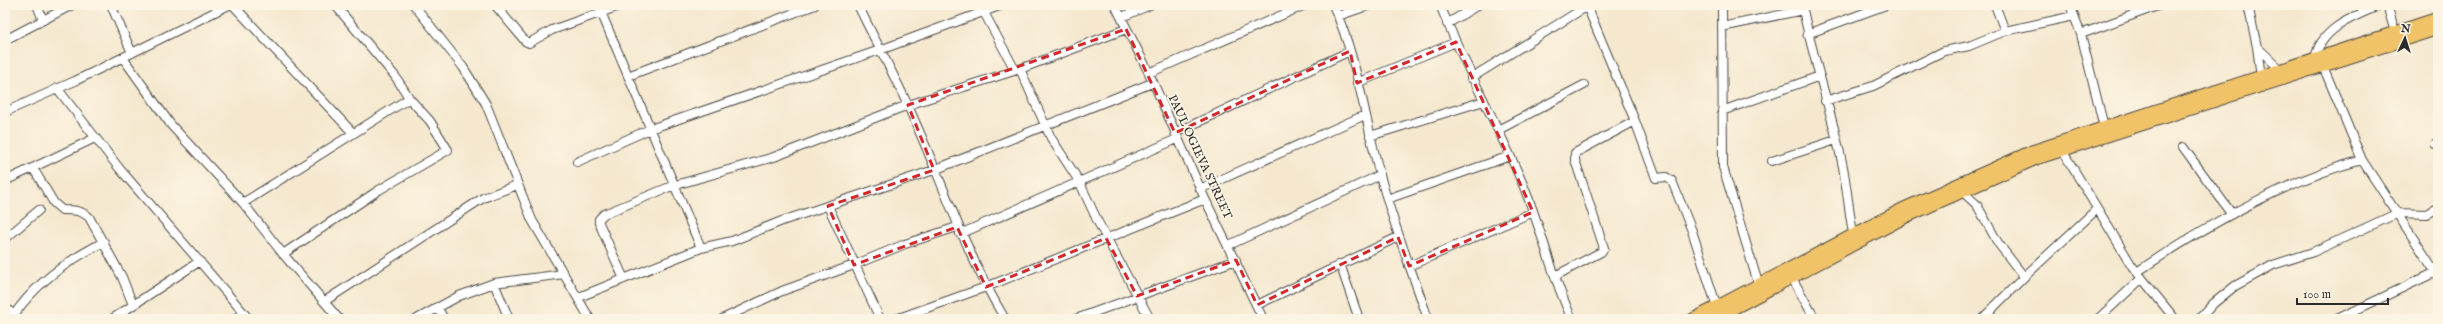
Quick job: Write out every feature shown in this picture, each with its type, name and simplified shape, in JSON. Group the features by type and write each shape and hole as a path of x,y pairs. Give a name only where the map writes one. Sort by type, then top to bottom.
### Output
{"highway":[{"path":"1714,319 1791,276 1906,217 2062,150 2319,62 2395,32 2438,18"},
{"path":"1693,319 1723,313 1758,283 1853,233 1902,209 2032,151 2281,70 2319,62 2438,29"}],"street":[{"path":"37,5 43,20"},
{"path":"5,40 72,5"},
{"path":"111,5 132,53"},
{"path":"5,112 123,58 229,5"},
{"path":"233,5 353,133"},
{"path":"283,254 379,190 445,154 448,150 447,146 430,121 408,97 395,76 336,5"},
{"path":"414,5 463,67 486,104 532,220 579,297 590,319"},
{"path":"496,5 525,41 530,43 552,30 599,9 622,5"},
{"path":"628,76 815,5"},
{"path":"858,5 908,106 959,230 986,287 1005,319"},
{"path":"577,162 650,128 880,50 982,8 1002,5"},
{"name":"PAUL OGIEVA STREET","path":"1115,5 1149,73 1152,84 1200,189 1229,245 1263,319"},
{"path":"1122,17 1150,5"},
{"path":"1149,73 1305,5"},
{"path":"1333,5 1350,51 1380,175 1398,237 1428,319"},
{"path":"1338,16 1370,5"},
{"path":"1440,5 1471,78 1484,101 1510,156 1533,212 1555,276 1572,319"},
{"path":"1447,24 1478,5"},
{"path":"1722,5 1723,167 1758,283"},
{"path":"1807,34 1886,5"},
{"path":"1995,5 2004,31"},
{"path":"2070,5 2081,34 2104,127"},
{"path":"2081,34 2160,5"},
{"path":"2248,5 2257,47 2261,77"},
{"path":"2337,319 2437,274 2362,160 2319,62 2324,37 2334,29 2381,5"},
{"path":"2387,5 2395,32"},
{"path":"1471,78 1588,6 1636,121 1656,178 1666,177 1672,181 1723,313"},
{"path":"1722,27 1802,7 1807,34 1820,76 1825,101 1843,167 1853,233"},
{"path":"982,8 1017,69 1051,138 1079,181 1106,238 1150,319"},
{"path":"599,9 650,128 672,186 701,248"},
{"path":"1825,101 1873,86 1938,54 1969,46 2004,31 2074,16"},
{"path":"624,279 599,223 599,218 604,214 672,186 774,157 908,106 1017,69 1126,29"},
{"path":"1357,83 1456,42"},
{"path":"2257,47 2281,70"},
{"path":"722,319 763,299 854,266 905,244 959,230 1079,181 1176,136 1350,51"},
{"path":"123,58 171,125 244,203 283,254 325,301 338,319"},
{"path":"1722,111 1820,76"},
{"path":"579,297 701,248 732,241 782,221 934,170 1152,84"},
{"path":"1498,130 1584,85"},
{"path":"57,88 95,138 246,316 234,319"},
{"path":"244,203 353,133 402,104 408,97"},
{"path":"1370,136 1484,101"},
{"path":"1200,189 1365,115"},
{"path":"1555,276 1601,252 1604,248 1575,160 1575,153 1636,121"},
{"path":"5,181 95,138"},
{"path":"1772,161 1836,140"},
{"path":"2183,147 2232,214"},
{"path":"2062,150 2097,209 2140,275 2175,319"},
{"path":"1387,199 1510,156"},
{"path":"2098,319 2140,275 2205,228 2321,171 2362,160"},
{"path":"34,168 54,203 62,210 84,213 93,222 122,277 133,305"},
{"path":"1229,245 1380,175"},
{"path":"325,301 483,198 517,185"},
{"path":"1963,192 1977,205 1998,243 2024,277"},
{"path":"896,319 986,287 1205,199"},
{"path":"828,206 854,266 880,319"},
{"path":"2199,319 2214,303 2235,286 2273,265 2312,252 2398,213 2427,214 2438,208"},
{"path":"1982,319 2024,277 2097,209"},
{"path":"5,238 39,210"},
{"path":"1409,266 1533,212"},
{"path":"1257,305 1398,237"},
{"path":"5,306 16,317 23,302 39,286 80,255 104,242"},
{"path":"1076,319 1236,260"},
{"path":"112,319 200,261"},
{"path":"1340,264 1359,319"},
{"path":"417,319 459,296 494,283 564,274"},
{"path":"1791,276 1815,319"},
{"path":"494,283 509,319"},
{"path":"437,307 444,319"}],"highlighted area":[{"path":"1126,29 1175,133 1350,51 1357,83 1456,42 1533,212 1409,266 1398,237 1257,305 1236,260 1137,296 1106,238 986,287 957,227 854,265 828,206 934,170 908,105"}]}
